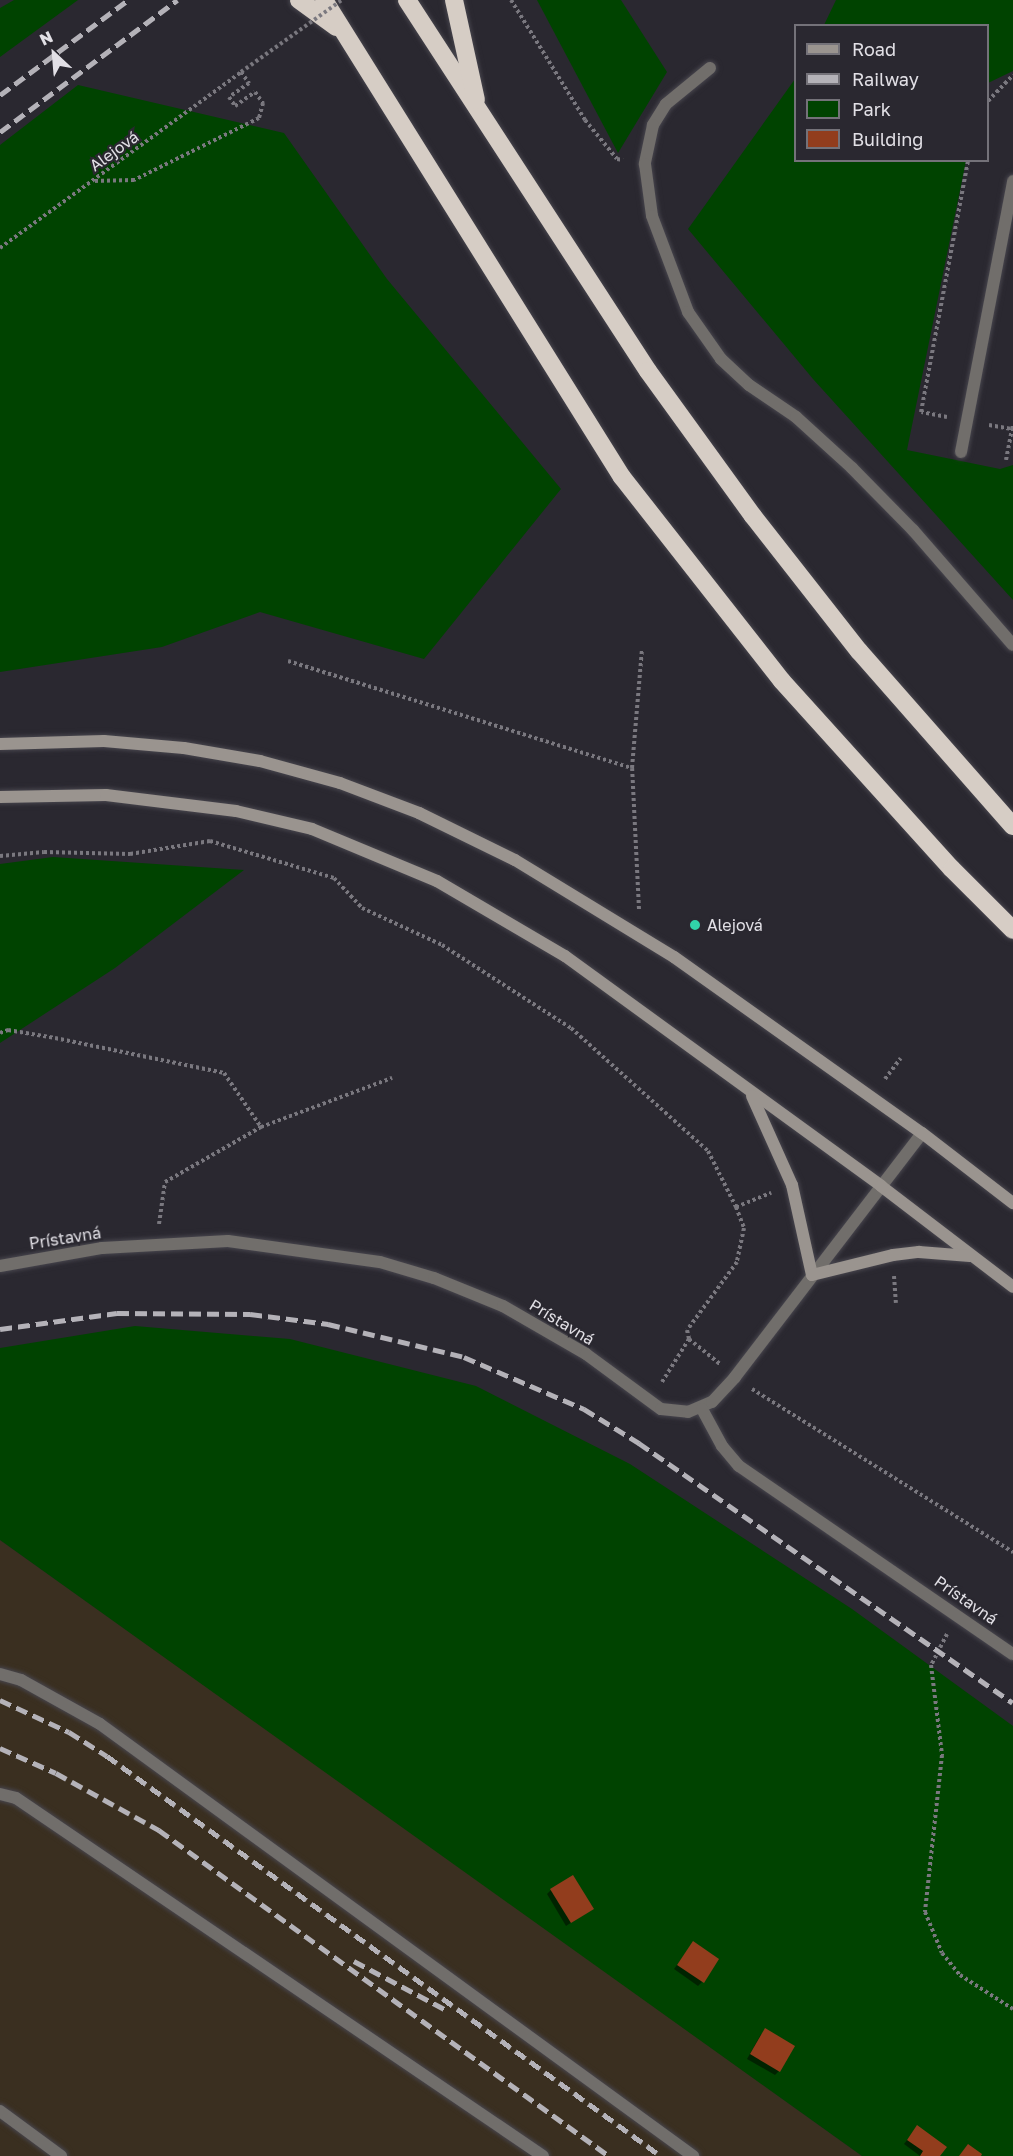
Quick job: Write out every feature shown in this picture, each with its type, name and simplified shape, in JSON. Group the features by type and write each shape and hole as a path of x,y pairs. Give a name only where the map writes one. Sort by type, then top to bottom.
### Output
{"highway":[{"path":"299,0 344,33"},
{"path":"313,0 344,33"},
{"path":"324,0 622,477 782,681 952,869 1013,930"},
{"path":"407,0 648,371 753,516 859,651 1013,826"},
{"path":"454,0 478,111"}],"main road":[{"path":"0,744 81,741 174,747 260,761 340,783 466,835 635,933 922,1133 1013,1203"},
{"path":"0,797 106,795 166,800 312,829 428,877 478,903 565,956 751,1094 881,1186 1013,1287"},
{"path":"751,1094 792,1185 812,1275 893,1255 919,1252 972,1256"}],"street":[{"path":"710,68 666,104 653,125 645,164 652,216 668,264 688,312 721,359 749,385 796,417 852,468 913,530 1013,645"},
{"path":"961,452 1013,181"},
{"path":"702,1409 735,1377 922,1133"},
{"name":"Prístavná","path":"0,1266 157,1242 228,1240 279,1245 380,1262 434,1278 503,1306 575,1348 646,1400 674,1414 702,1409 722,1446 739,1466 1013,1654"},
{"path":"0,1674 21,1680 100,1724 693,2156"},
{"path":"0,1794 16,1798 543,2156"},
{"path":"0,2111 61,2156"}],"path":[{"name":"Alejová","path":"0,248 342,0"},
{"path":"510,0 599,139 617,159 645,164"},
{"path":"92,182 134,180 259,118 263,104 255,92 236,106 230,97 249,83 241,72"},
{"path":"989,99 1013,75"},
{"path":"968,162 921,412 1013,427 1006,460"},
{"path":"635,933 639,906 632,768 642,650"},
{"path":"288,661 632,768"},
{"path":"0,856 44,852 130,854 210,841 334,878 362,908 442,945 571,1028 708,1151 744,1228 737,1262 687,1330 689,1339 735,1377 778,1408 1013,1552"},
{"path":"0,1033 8,1030 55,1038 224,1073 261,1127"},
{"path":"885,1080 901,1058"},
{"path":"157,1242 165,1182 261,1127 392,1077"},
{"path":"736,1207 777,1191"},
{"path":"894,1270 896,1303"},
{"path":"646,1400 689,1339"},
{"path":"959,1616 936,1649 931,1665 942,1755 925,1912 942,1953 960,1976 1013,2008"}],"shaded area":[{"path":"0,1540 464,1870 862,2156 0,2156"}],"green space":[{"path":"14,0 78,0 0,57 0,8"},
{"path":"537,0 621,0 667,72 618,153"},
{"path":"836,0 1013,0 1013,71 989,83 989,24 824,24"},
{"path":"794,80 794,162 966,162 907,450 1000,469 1013,465 1013,600 813,379 688,229"},
{"path":"78,85 284,133 387,279 561,489 424,659 260,612 162,647 0,672 0,145"},
{"path":"53,857 244,870 115,968 0,1043 0,864"},
{"path":"135,1326 290,1339 476,1386 630,1464 852,1609 1013,1726 1013,2156 862,2156 0,1540 0,1348"}],"building":[{"path":"573,1875 594,1909 571,1923 550,1889"},
{"path":"693,1941 719,1959 704,1983 677,1965"},
{"path":"765,2028 795,2046 780,2072 750,2054"},
{"path":"917,2125 947,2147 940,2156 920,2156 923,2151 907,2140"},
{"path":"968,2144 982,2154 981,2156 959,2156"}],"railway":[{"path":"0,95 128,0"},
{"path":"0,132 177,0"},
{"path":"0,1329 117,1313 250,1314 328,1324 464,1357 584,1409 639,1443 1013,1703"},
{"path":"0,1700 69,1732 107,1756 661,2156"},
{"path":"0,1748 56,1773 159,1830 609,2156"},
{"path":"354,1961 446,2010"}],"place":[{"name":"Alejová","path":"695,925"}]}
